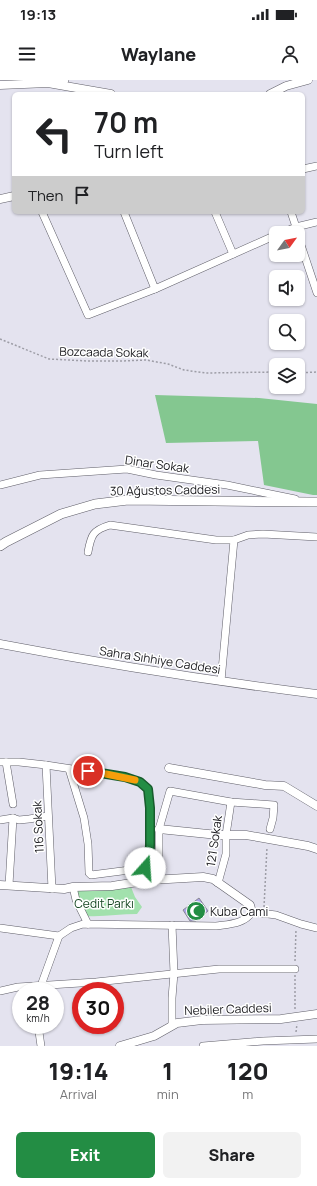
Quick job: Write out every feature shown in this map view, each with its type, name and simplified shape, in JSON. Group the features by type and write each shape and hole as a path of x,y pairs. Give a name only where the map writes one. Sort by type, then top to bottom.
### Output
{"main road":[{"name":"30 Ağustos Caddesi","path":"0,546 61,514 95,504 128,500 313,502"}],"street":[{"path":"0,85 65,80"},
{"path":"274,92 286,86 308,80"},
{"path":"48,82 100,92"},
{"path":"305,169 317,166"},
{"path":"0,199 12,196"},
{"path":"43,214 88,315 155,289 269,238"},
{"path":"125,214 155,289"},
{"path":"216,214 233,254"},
{"path":"292,214 295,226"},
{"path":"305,227 317,222"},
{"path":"305,257 317,293"},
{"name":"Dinar Sokak","path":"0,485 40,475 127,468 156,475 227,485 313,502"},
{"path":"88,552 90,540 93,535 100,528 110,525 216,540 234,540 248,535 263,534 317,537"},
{"path":"221,681 234,540"},
{"name":"Sahra Sıhhiye Caddesi","path":"0,644 78,659 317,694"},
{"path":"13,804 3,762 46,765 125,777 140,782 148,789 150,808 148,870"},
{"name":"116 Sokak","path":"46,765 52,889"},
{"path":"169,768 265,785 284,786 317,806"},
{"path":"69,769 84,818 88,844 89,873 91,875 145,868 155,880"},
{"path":"155,880 158,829 170,791 231,802 274,805 270,830"},
{"name":"121 Sokak","path":"218,883 226,854 226,835 231,802"},
{"path":"0,820 13,818 19,820 48,816"},
{"path":"9,885 13,818"},
{"path":"158,829 175,832 246,835 308,846 317,849"},
{"path":"0,884 64,889 73,887 112,886 155,880 203,877 213,879 250,905 252,912"},
{"path":"73,887 76,900 88,924"},
{"path":"252,912 276,916 317,928"},
{"path":"41,982 59,936 71,928 83,924 216,926 236,923 247,918 252,912"},
{"path":"172,925 174,973 172,1025"},
{"path":"0,928 59,936"},
{"path":"64,985 219,969 295,969"},
{"path":"0,990 12,988"},
{"name":"Nebiler Caddesi","path":"120,1046 140,1044 177,1023 202,1020 281,1019 296,1013 317,1014"},
{"path":"39,1034 41,1046"},
{"path":"203,1046 263,1041 317,1039"}],"path":[{"name":"Bozcaada Sokak","path":"0,339 49,359 88,361 146,360 168,364 184,370 206,373 269,372"},
{"path":"305,373 317,372"},
{"path":"264,914 267,850"},
{"path":"295,1040 296,922"}],"green space":[{"path":"155,395 259,398 317,404 317,495 264,485 258,441 166,443"},
{"name":"Cedit Parkı","path":"131,887 135,897 142,907 137,914 86,916 76,891"}],"building":[{"name":"Kuba Cami","path":"199,898 208,911 196,921 190,921 183,910"}],"slow traffic":[{"path":"106,774 135,780"}],"place":[{"name":"Kuba Cami","path":"196,911"}],"route":[{"path":"88,771 125,777 140,782 148,789 150,808 150,845 148,870 145,868"}]}
